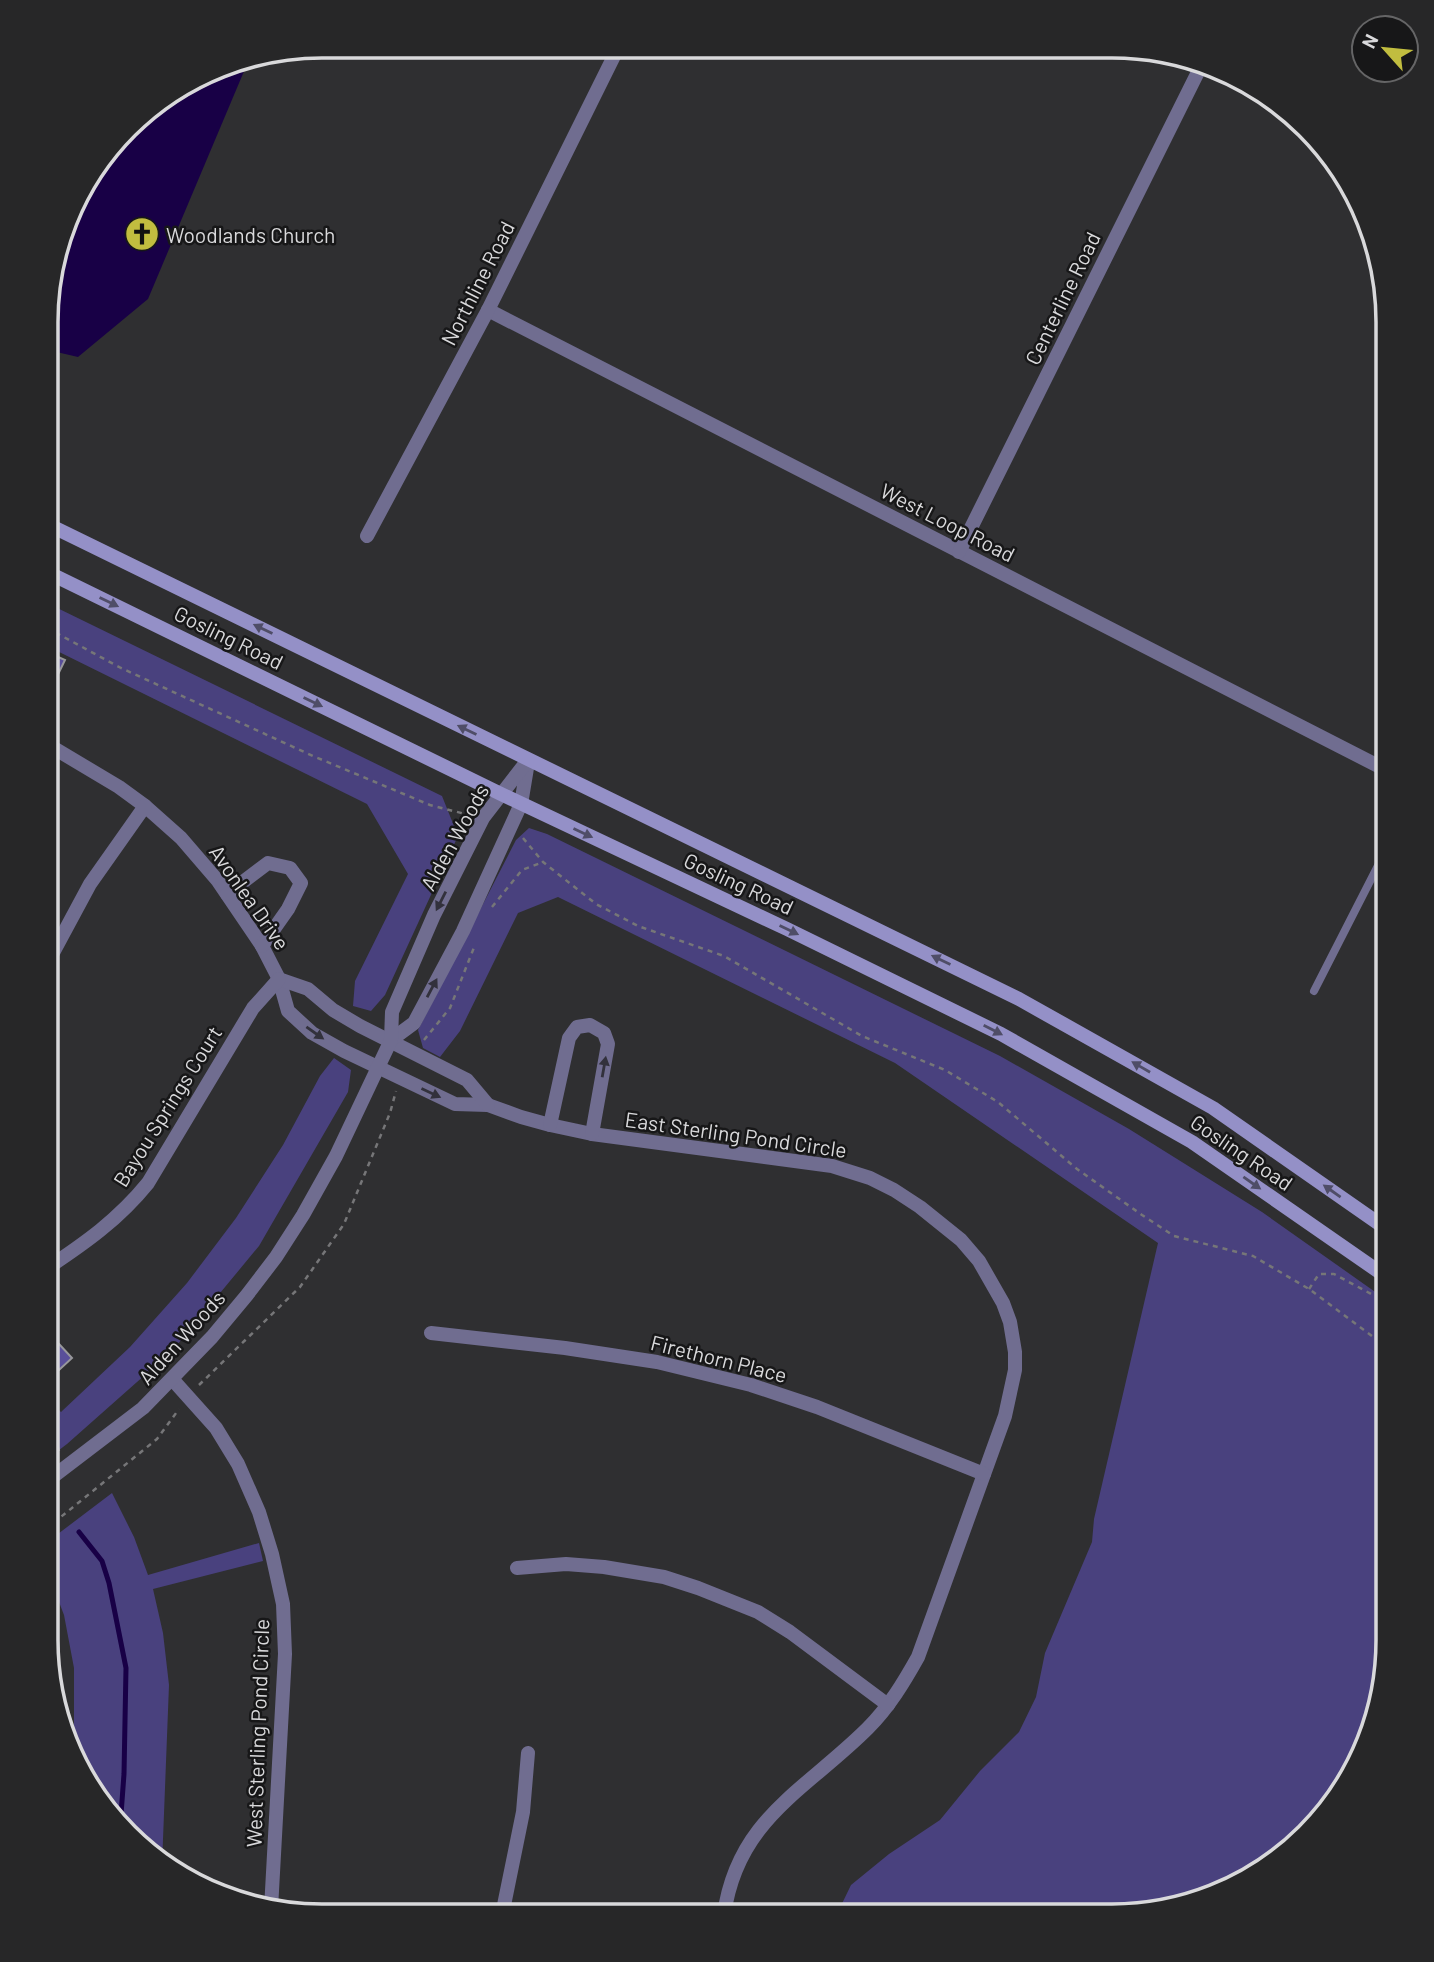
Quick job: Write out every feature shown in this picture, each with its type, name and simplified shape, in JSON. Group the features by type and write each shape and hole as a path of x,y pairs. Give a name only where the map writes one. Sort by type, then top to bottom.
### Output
{"main road":[{"name":"Gosling Road","path":"58,529 1030,1005 1213,1108 1376,1222"},
{"name":"Gosling Road","path":"58,577 521,804 788,929 1001,1034 1192,1142 1376,1270"}],"street":[{"name":"Northline Road","path":"367,536 488,310 613,58"},
{"name":"Centerline Road","path":"959,552 1198,72"},
{"name":"West Loop Road","path":"488,310 1376,765"},
{"name":"Avonlea Drive","path":"58,750 145,806 181,838 227,894 262,946 279,979 288,1011 312,1033 378,1067"},
{"name":"Alden Woods","path":"58,1474 144,1408 173,1380 247,1295 296,1226 336,1156 391,1040 393,1012 434,915 483,818 528,760"},
{"name":"Alden Woods","path":"391,1040 414,1023 463,931 521,804 528,760"},
{"path":"58,944 90,884 145,806"},
{"path":"227,894 268,863 290,868 300,883 288,909 262,946"},
{"name":"Avonlea Drive","path":"279,979 308,989 333,1010 391,1040"},
{"name":"Bayou Springs Court","path":"58,1261 93,1238 133,1201 148,1183 253,1008 279,979"},
{"path":"550,1125 569,1038 577,1027 590,1025 604,1033 608,1044 592,1134"},
{"name":"East Sterling Pond Circle","path":"391,1040 467,1080 488,1105"},
{"name":"East Sterling Pond Circle","path":"378,1067 455,1104 488,1105 550,1125 592,1134 759,1155 841,1169 870,1178 894,1190 944,1225 967,1247 993,1283 1003,1303 1010,1322 1015,1370 1005,1416 918,1657 888,1705"},
{"name":"Firethorn Place","path":"431,1333 565,1348 657,1362 751,1385 817,1407 984,1474"},
{"name":"West Sterling Pond Circle","path":"173,1380 216,1428 238,1464 259,1512 283,1604 285,1654 272,1899"},
{"path":"517,1568 566,1564 604,1567 664,1577 698,1587 758,1612 790,1632 888,1705 846,1748 777,1807 761,1826 737,1866 726,1904"},
{"path":"504,1904 523,1812 528,1753"}],"lane":[{"path":"1314,991 1376,870"}],"path":[{"path":"58,634 121,668 313,756 430,805 483,818"},
{"path":"510,832 524,839 543,862 596,904 638,926 724,956 862,1036 945,1070 998,1102 1077,1169 1174,1236 1253,1256 1309,1289 1376,1339"},
{"path":"1309,1289 1319,1274 1334,1274 1376,1297"},
{"path":"58,1447 65,1469"}],"shaded area":[{"path":"245,70 148,299 78,357 58,352 58,304 67,253 93,190 123,148 161,112 205,85"},
{"path":"58,608 442,796 458,836 385,995 371,1011 353,1006 355,981 408,874 367,804 58,651"},
{"path":"529,828 547,834 1000,1056 1129,1129 1262,1212 1376,1293 1376,1658 1371,1692 1356,1741 1332,1787 1299,1827 1273,1850 1244,1869 1213,1884 1181,1895 1147,1902 842,1904 851,1885 889,1854 940,1820 980,1771 1019,1732 1036,1697 1045,1653 1092,1542 1094,1519 1158,1243 895,1063 558,897 518,913 460,1031 440,1057 423,1048 418,1030 516,840"},
{"path":"334,1058 351,1070 348,1092 259,1246 172,1351 58,1451 58,1409 61,1412 130,1347 187,1283 236,1218 283,1145 320,1076"},
{"path":"112,1493 134,1537 148,1575 259,1543 263,1561 153,1589 163,1633 169,1685 163,1851 135,1827 112,1801 93,1772 74,1730 74,1668 64,1615 58,1599 58,1534"}],"building":[{"path":"58,657 65,660 58,674"},
{"path":"58,1343 72,1358 58,1371"}],"waterway":[{"path":"79,1532 102,1561 126,1668 121,1812"}],"place":[{"name":"Woodlands Church","path":"142,234"}]}
